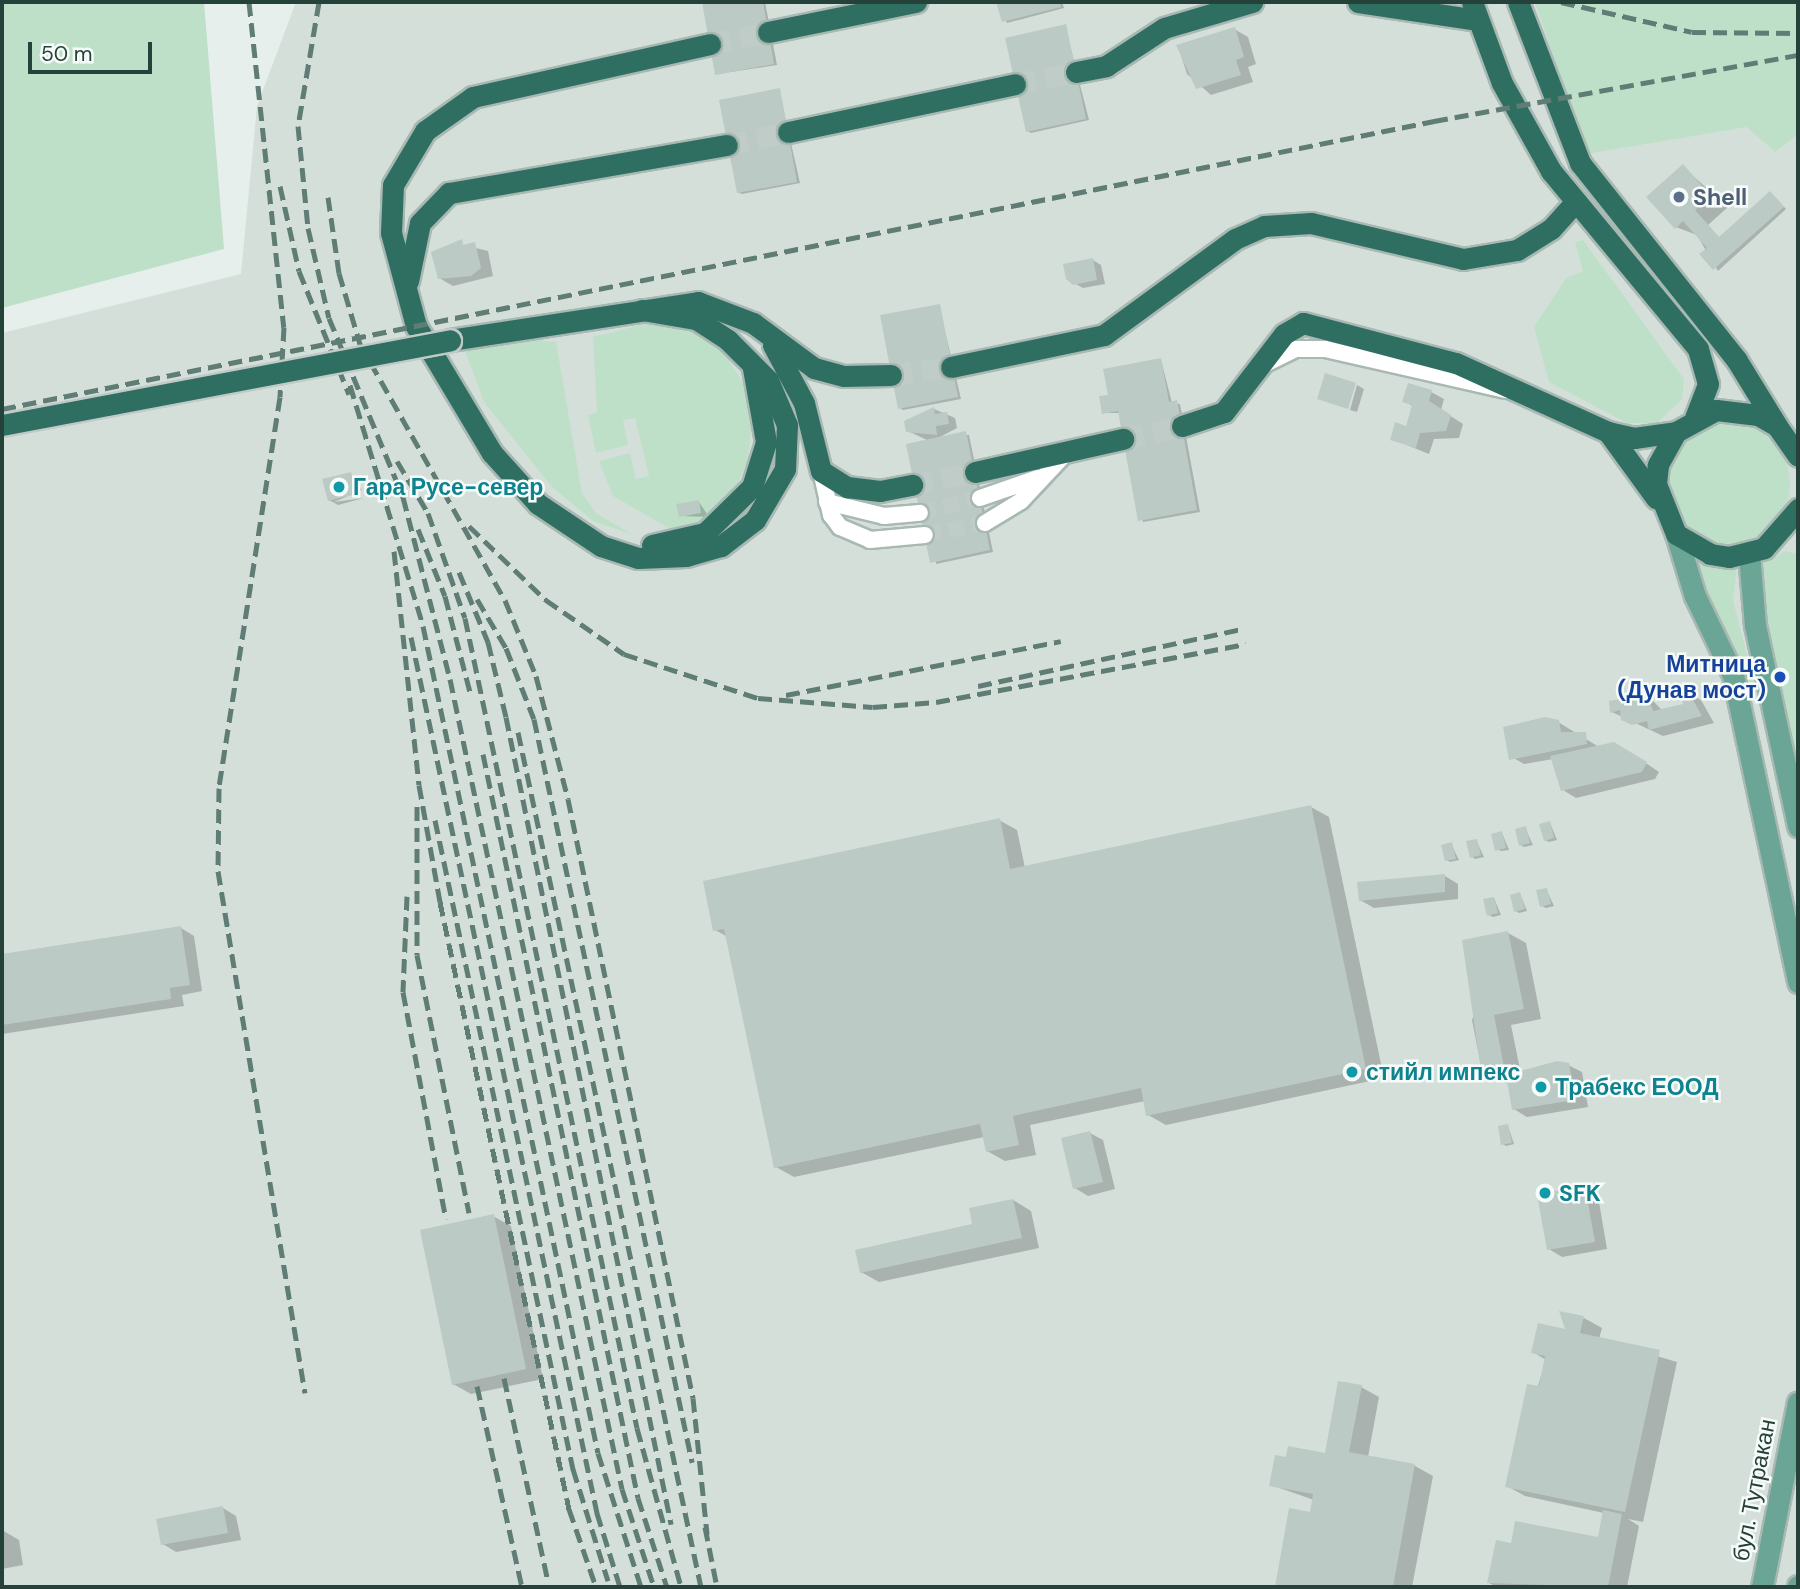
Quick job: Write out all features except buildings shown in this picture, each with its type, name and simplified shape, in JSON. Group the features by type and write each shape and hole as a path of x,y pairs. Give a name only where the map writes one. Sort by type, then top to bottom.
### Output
{"highway":[{"path":"768,32 916,2"},
{"path":"1076,72 1106,66 1164,29 1252,2"},
{"path":"1358,2 1475,11 1528,135 1575,202 1699,349 1708,384 1695,418"},
{"path":"1518,2 1580,163 1736,359 1798,456"},
{"path":"642,310 696,319 752,363 766,442 752,487 736,509 705,533 642,546 559,519 521,488 471,425 408,300 389,201 400,168 425,131 472,97 710,44"},
{"path":"788,132 1015,84"},
{"path":"408,300 420,223 449,193 727,145"},
{"path":"951,367 1104,335 1235,239 1264,226 1311,223 1464,259 1517,250 1551,229 1575,202"},
{"path":"2,425 450,340 698,302 753,323 814,368 844,376 891,375"},
{"path":"753,323 797,383 821,471 847,487 880,491 912,485"},
{"path":"1182,426 1224,412 1291,327 1303,323 1444,359 1521,388 1608,432 1634,438 1676,432"},
{"path":"1658,503 1658,465 1676,432 1695,418 1737,410 1777,426"},
{"path":"1608,432 1658,503 1676,534 1710,554 1749,555 1788,539 1798,509"},
{"path":"975,472 1123,439"}],"main road":[{"path":"1676,534 1695,596 1733,675 1798,982"},
{"path":"1749,555 1755,625 1798,826"},
{"name":"бул. Тутракан","path":"1762,1587 1798,1402"}],"street":[{"path":"985,523 1021,501 1040,477 1068,451"},
{"path":"821,471 831,516 852,534 893,541 925,535"},
{"path":"980,498 1040,477"},
{"path":"827,502 884,516 920,513"}],"shaded area":[{"path":"296,2 1798,2 1798,1587 2,1587 2,333 241,274 257,106"}],"green space":[{"path":"2,2 204,2 224,249 2,308"},
{"path":"1535,2 1798,2 1798,134 1775,152 1747,127 1586,154"},
{"path":"1583,240 1684,379 1682,399 1657,423 1627,423 1549,382 1534,327 1566,278 1583,271 1575,242"},
{"path":"648,323 693,333 725,354 745,386 752,421 748,460 736,487 715,512 689,527 672,530 613,496 599,461 630,453 636,479 649,476 635,418 623,420 628,445 596,453 588,415 597,412 593,337"},
{"path":"515,337 556,342 582,493 596,513 633,535 593,521 552,487 484,402 464,348"},
{"path":"1728,422 1752,427 1772,440 1785,460 1790,484 1785,508 1772,528 1752,541 1728,546 1704,541 1684,528 1671,508 1666,484 1671,460 1684,440 1704,427"},
{"path":"1786,551 1798,555 1795,761 1765,636 1758,575 1764,562"},
{"path":"1697,557 1737,568 1733,600 1757,695 1748,698 1716,632"}],"tunnel":[{"path":"710,44 768,32"},
{"path":"1015,84 1076,72"},
{"path":"727,145 788,132"},
{"path":"891,375 951,367"},
{"path":"1123,439 1182,426"},
{"path":"912,485 975,472"},
{"path":"920,513 980,498"},
{"path":"925,535 985,523"}],"railway":[{"path":"249,2 284,327 280,397 219,788 218,871 305,1393"},
{"path":"319,2 298,126 308,228 329,318 403,497 450,679 622,1489 654,1587"},
{"path":"1561,2 1692,32 1798,33"},
{"path":"2,409 1434,121 1798,55"},
{"path":"280,186 299,271 349,394"},
{"path":"328,197 339,273 360,344 505,600 536,676 568,799 693,1398 707,1534"},
{"path":"350,385 423,626 598,1453 641,1587"},
{"path":"397,461 428,513 465,618 637,1428 681,1587"},
{"path":"469,526 546,600 624,654 758,698 873,707 936,702 1246,644"},
{"path":"418,529 445,596 471,696"},
{"path":"394,551 419,785 440,902 569,1509 596,1587"},
{"path":"459,572 488,642 506,717 671,1524"},
{"path":"477,599 506,648 534,719 692,1462"},
{"path":"978,686 1241,629"},
{"path":"411,637 597,1513 620,1587"},
{"path":"786,695 1061,641"},
{"path":"518,732 701,1587"},
{"path":"483,754 638,1498 667,1587"},
{"path":"417,806 417,955 469,1213"},
{"path":"435,820 573,1469 608,1581"},
{"path":"407,896 403,992 446,1219"},
{"path":"504,1378 548,1582"},
{"path":"477,1386 522,1587"},
{"path":"705,1527 717,1587"}],"place":[{"name":"Shell","path":"1679,197"},
{"name":"Гара Русе-север","path":"339,487"},
{"name":"Митница (Дунав мост)","path":"1780,677"},
{"name":"стийл импекс","path":"1352,1072"},
{"name":"Трабекс ЕООД","path":"1541,1087"},
{"name":"SFK","path":"1545,1193"}]}
